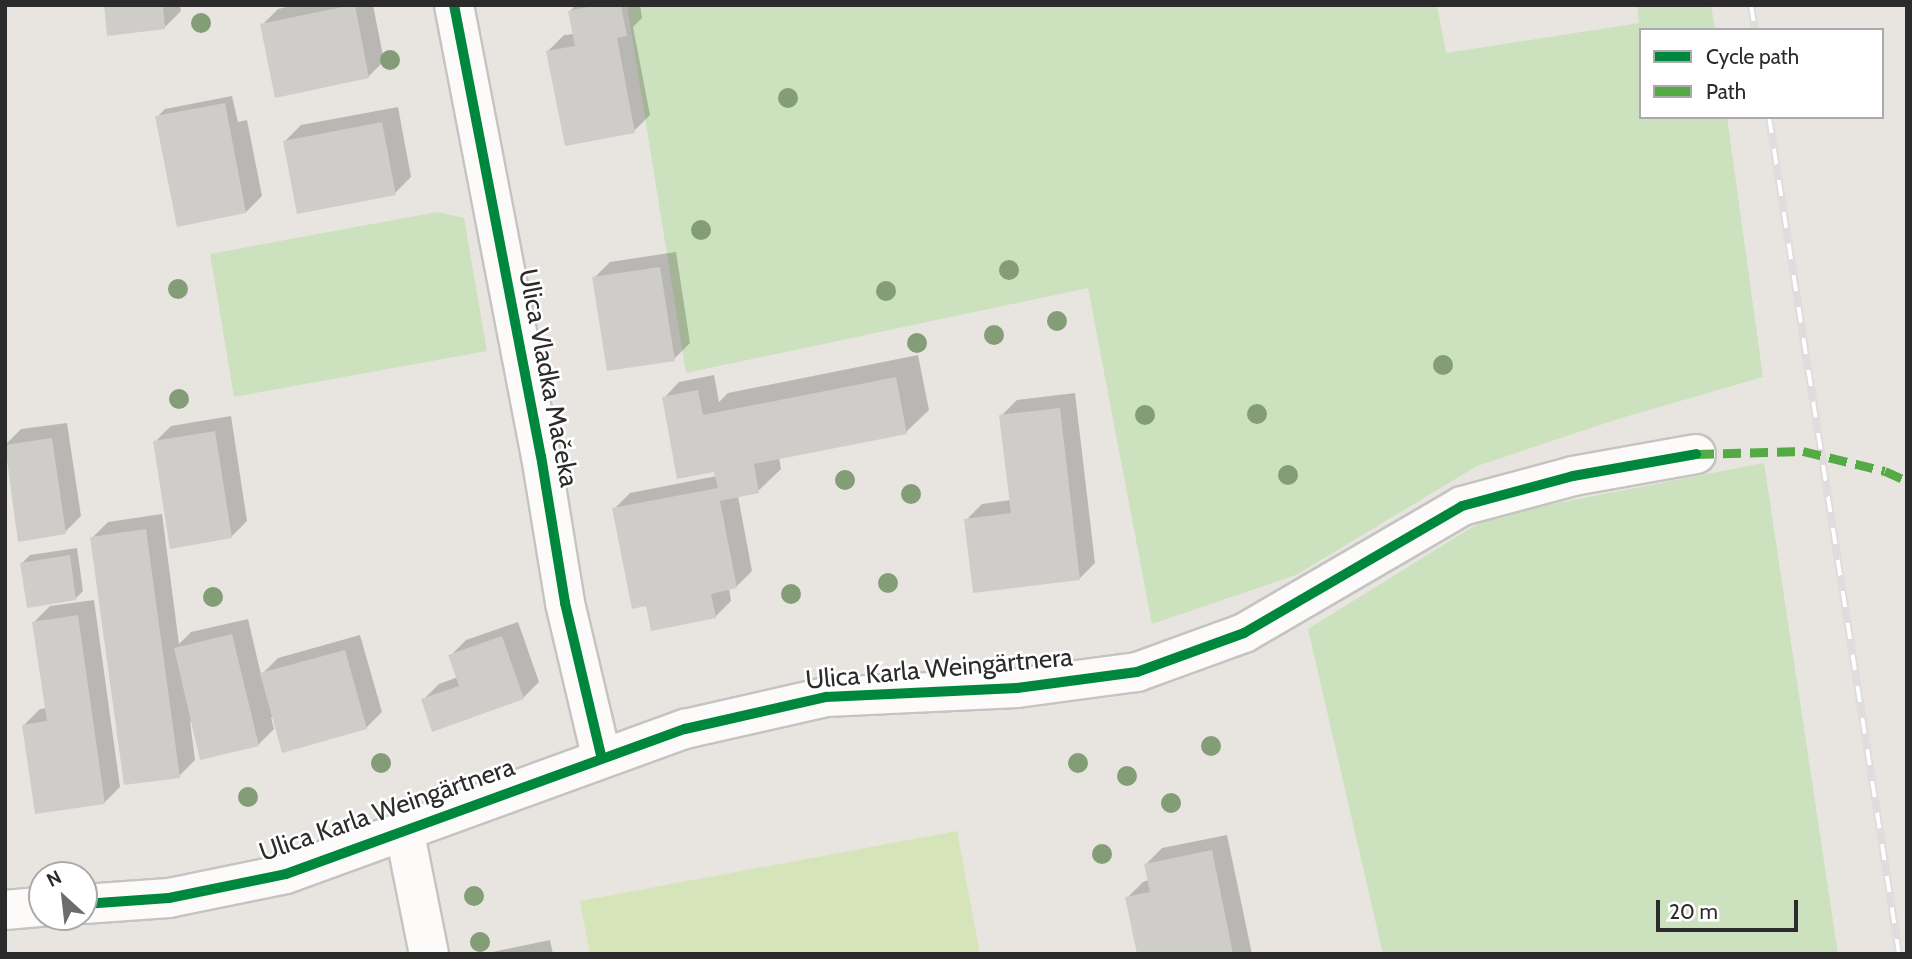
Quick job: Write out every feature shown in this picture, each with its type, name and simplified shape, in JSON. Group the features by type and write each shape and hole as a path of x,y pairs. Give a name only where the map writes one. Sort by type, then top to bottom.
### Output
{"street":[{"name":"Ulica Vladka Mačeka","path":"454,5 541,456 565,603 602,759"},
{"name":"Ulica Karla Weingärtnera","path":"98,903 169,898 286,874 685,729 826,697 1017,688 1137,672 1244,634 1462,506 1573,476 1696,454"},
{"name":"Ulica Karla Weingärtnera","path":"404,830 429,954"},
{"path":"5,910 28,909"}],"green space":[{"path":"627,5 1437,5 1446,53 1639,23 1637,5 1711,5 1715,28 1639,28 1639,119 1727,119 1763,377 1618,419 1477,466 1296,575 1152,624 1088,288 686,373"},
{"path":"437,212 464,218 487,351 234,397 210,254"},
{"path":"1764,463 1838,954 1383,954 1308,629 1490,516"},
{"path":"957,831 980,954 590,954 580,901"}],"building":[{"path":"104,5 163,5 165,29 107,36"},
{"path":"355,5 369,78 275,98 260,24"},
{"path":"597,5 621,5 627,36 617,38 635,133 565,146 546,51 575,46 568,11"},
{"path":"225,103 246,213 177,227 155,116"},
{"path":"382,122 396,195 297,214 283,141"},
{"path":"660,267 675,361 607,371 592,277"},
{"path":"896,377 907,434 754,464 759,493 720,501 737,588 711,594 716,618 651,631 646,606 632,609 612,508 718,488 714,472 677,479 662,397 698,390 703,415"},
{"path":"1060,408 1080,580 973,593 964,519 1011,513 999,415"},
{"path":"215,431 232,538 170,549 153,441"},
{"path":"52,438 66,534 18,542 5,445"},
{"path":"146,529 180,778 124,785 90,537"},
{"path":"70,555 76,600 27,608 20,563"},
{"path":"78,615 105,804 35,814 22,725 47,721 32,622"},
{"path":"232,634 259,746 200,760 174,648"},
{"path":"502,636 524,699 432,732 421,699 459,686 448,655"},
{"path":"345,650 367,729 282,753 260,673"},
{"path":"1212,850 1233,954 1137,954 1125,897 1150,892 1144,864"}],"railway":[{"path":"1751,5 1755,28"},
{"path":"1769,119 1899,954"}],"marked path":[{"path":"1696,454 1803,451 1885,471 1907,481"}],"cycle path":[{"path":"454,5 541,456 565,603 602,759"},
{"path":"98,903 169,898 286,874 685,729 826,697 1017,688 1137,672 1244,633 1462,506 1573,476 1696,454"}]}
